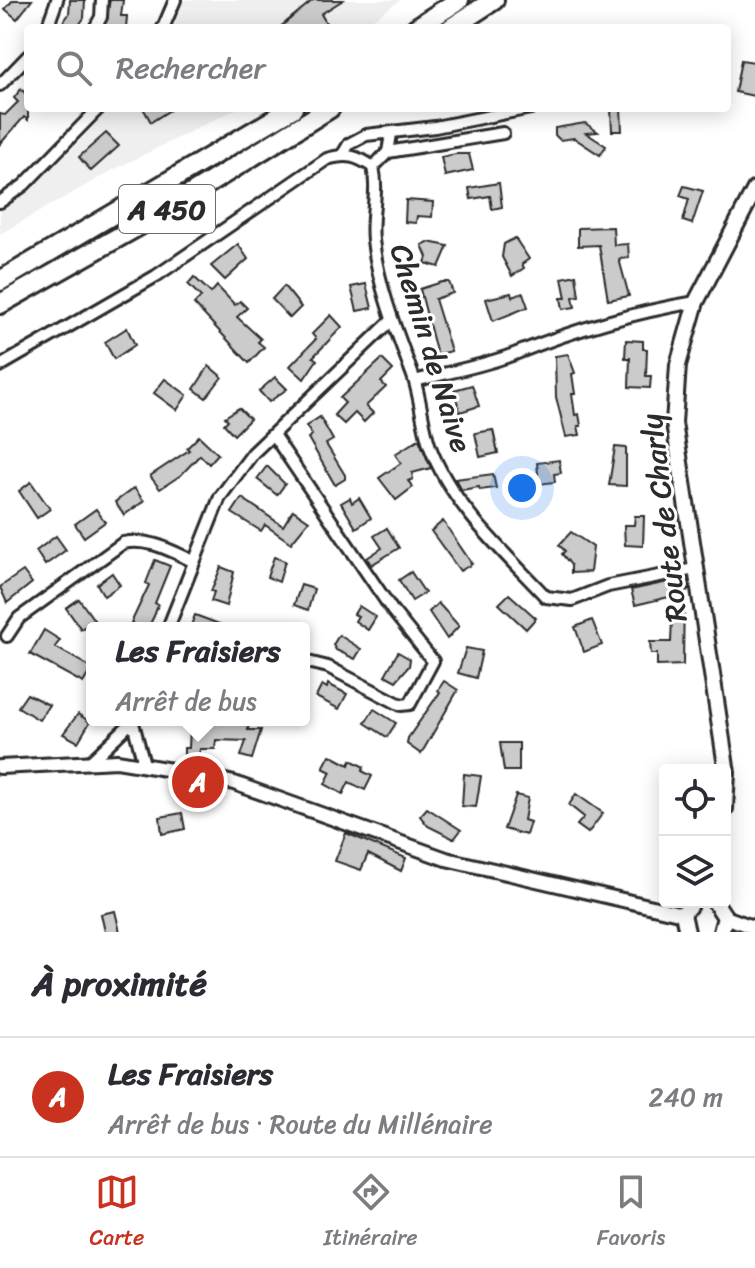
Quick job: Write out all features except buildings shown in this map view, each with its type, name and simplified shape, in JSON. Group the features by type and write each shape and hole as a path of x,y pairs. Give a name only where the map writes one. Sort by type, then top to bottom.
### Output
{"highway":[{"path":"457,24 494,0"},
{"path":"422,24 455,2"},
{"name":"A 450","path":"0,281 286,112"},
{"name":"A 450","path":"0,304 156,216 324,112"}],"main road":[{"name":"Route de Charly","path":"726,764 674,423 678,365 696,302 755,189"},
{"path":"687,932 688,908"},
{"path":"719,908 725,917 721,932"}],"street":[{"path":"48,24 57,0"},
{"path":"97,24 102,0"},
{"path":"165,24 175,0"},
{"path":"0,85 24,60"},
{"path":"0,202 24,185 95,112"},
{"path":"343,154 349,144 366,135 391,134 509,112"},
{"path":"388,152 503,133"},
{"path":"0,366 156,276 327,159 343,154 358,157 373,167 388,152 391,134"},
{"name":"Chemin de Naive","path":"373,167 378,189 373,240 392,320 415,381 430,448 454,491 486,533 546,597 572,600 608,586 695,569"},
{"path":"415,381 516,354 540,341 659,308 696,302"},
{"path":"170,622 220,497 253,453 392,320"},
{"path":"274,436 392,610 433,661 410,704 401,705 328,667 310,662"},
{"path":"7,636 19,618 123,543 137,540 157,544 193,561"},
{"path":"91,761 128,726"},
{"path":"134,726 144,764"},
{"path":"0,767 91,761 144,764 234,783 446,859 659,902"},
{"path":"725,917 755,928"}],"shaded area":[{"path":"184,0 401,0 366,24 175,24"},
{"path":"106,112 230,112 113,170 0,234 0,209 10,204 72,149"}],"place":[{"name":"Les Fraisiers","path":"198,782"}]}
